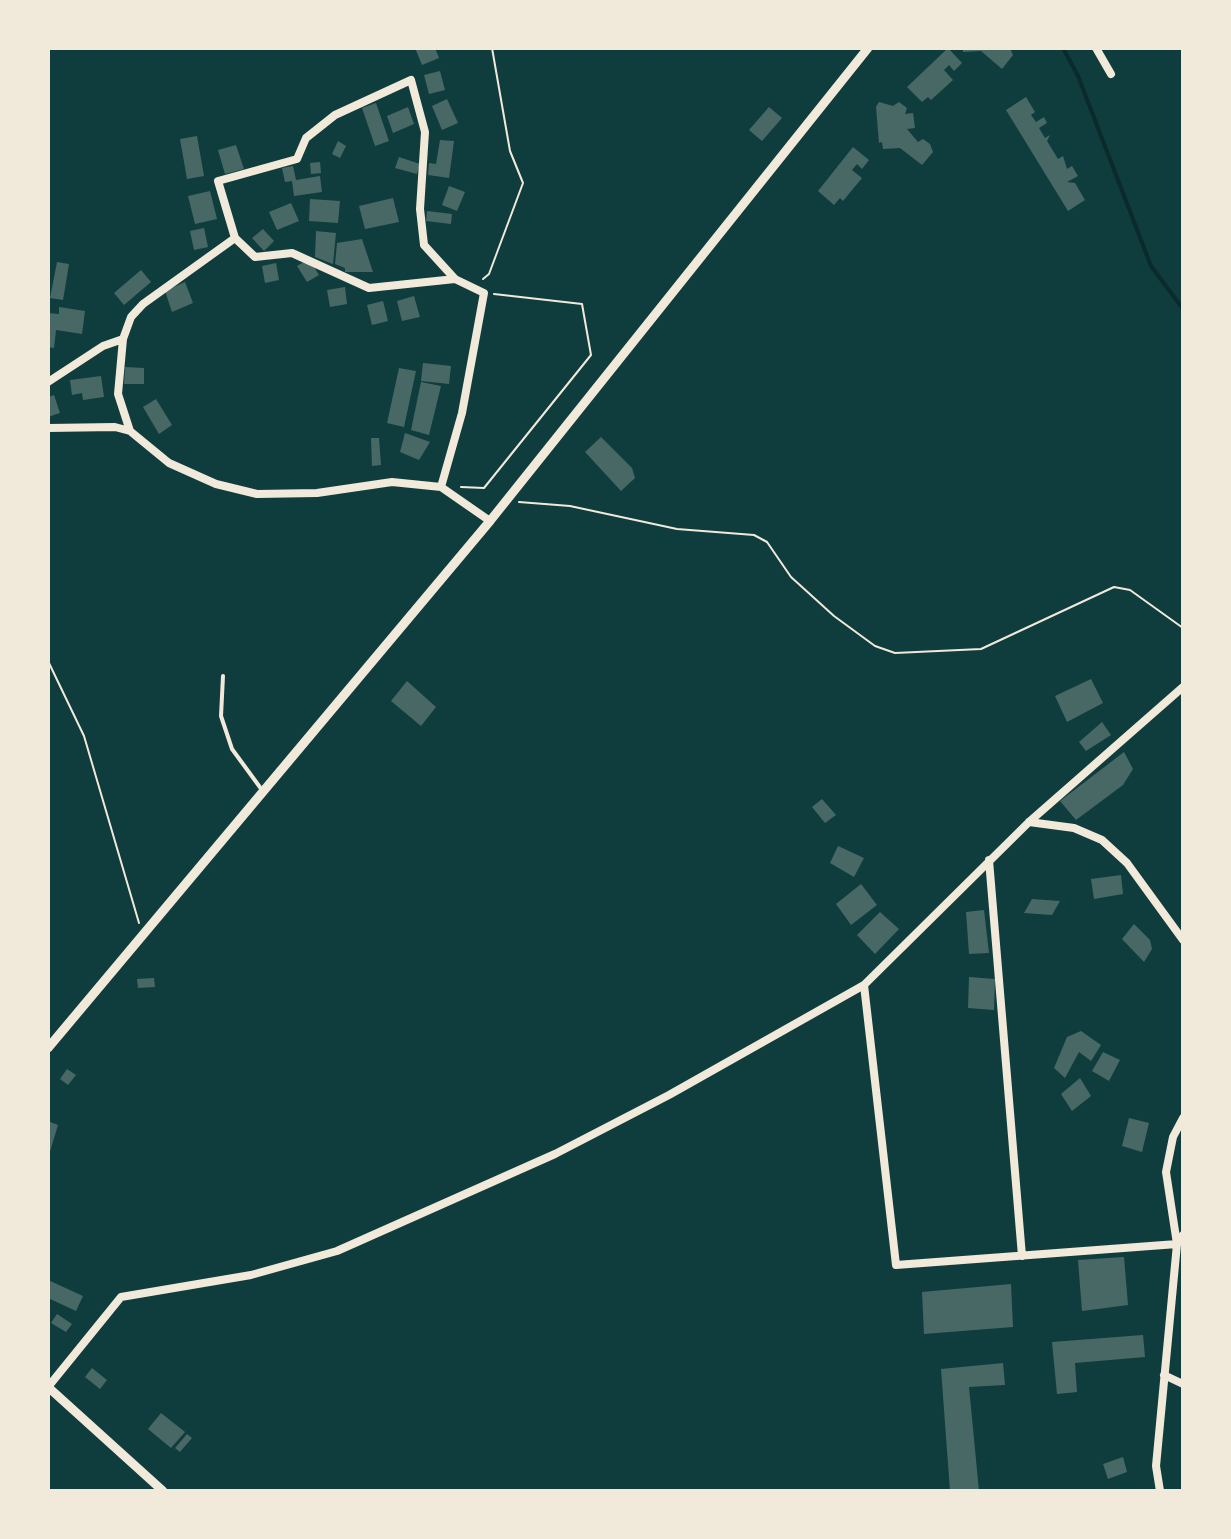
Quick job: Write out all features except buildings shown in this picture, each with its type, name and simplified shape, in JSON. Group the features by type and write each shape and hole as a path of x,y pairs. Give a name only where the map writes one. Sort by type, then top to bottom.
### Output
{"street":[{"path":"48,1048 490,521 868,48"},
{"path":"1096,48 1111,74"},
{"path":"441,487 462,413 484,293 455,279 424,245 420,209 425,132 411,80 335,115 306,138 297,159 218,181 235,238 255,257 292,253 369,288 455,279"},
{"path":"130,431 118,394 123,339 131,317 143,304 235,238"},
{"path":"48,382 70,371 103,346 123,339"},
{"path":"48,428 115,427 130,431 169,463 216,484 257,494 317,493 392,482 441,487 490,521"},
{"path":"163,1491 48,1387 121,1297 251,1275 337,1251 555,1154 669,1095 864,985 1029,822 1183,687"},
{"path":"1029,822 1074,828 1102,840 1127,863 1183,940"},
{"path":"989,860 1022,1256"},
{"path":"864,985 896,1265 1177,1244"},
{"path":"1160,1491 1156,1466 1164,1375 1178,1308 1177,1244 1166,1172 1173,1137 1183,1118"},
{"path":"1177,1244 1183,1235"},
{"path":"1164,1375 1183,1384"}],"lane":[{"path":"223,676 221,716 232,749 263,791"}],"path":[{"path":"473,288 489,274 523,183 510,151 492,48"},
{"path":"441,487 484,488 591,355 582,304 484,293"},
{"path":"506,501 570,506 677,529 754,535 767,542 791,577 834,616 875,646 895,653 981,649 1114,587 1130,590 1183,628"},
{"path":"48,661 84,736 142,936"}],"waterway":[{"path":"1063,48 1078,76 1151,266 1183,309"}]}
